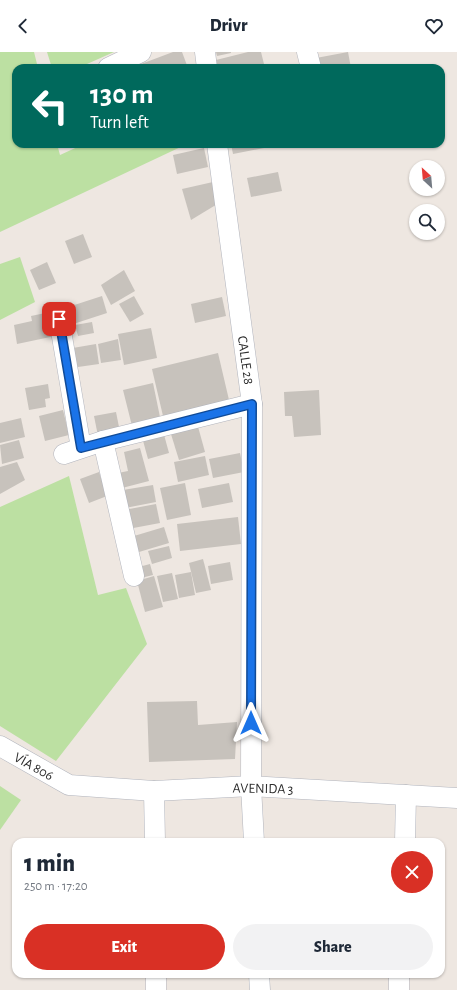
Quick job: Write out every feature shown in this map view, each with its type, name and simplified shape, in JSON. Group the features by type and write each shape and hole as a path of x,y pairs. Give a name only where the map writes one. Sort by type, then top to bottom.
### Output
{"street":[{"path":"116,64 141,52"},
{"path":"205,52 206,64"},
{"path":"307,52 310,64"},
{"name":"CALLE 28","path":"218,148 252,404 251,786 254,838"},
{"path":"59,319 73,451 252,404"},
{"path":"103,442 134,576"},
{"name":"VÍA 806","path":"0,746 69,785"},
{"name":"AVENIDA 3","path":"69,785 154,791 251,786 457,798"},
{"path":"154,791 155,838"},
{"path":"404,838 406,795"},
{"path":"156,978 156,990"},
{"path":"259,978 260,990"},
{"path":"399,978 399,990"}],"green space":[{"path":"0,52 34,52 37,64 12,64 12,148 58,148 60,155 75,148 178,148 0,232"},
{"path":"47,52 114,52 87,64 51,64"},
{"path":"20,257 35,302 0,320 0,264"},
{"path":"69,476 98,595 126,588 147,644 56,761 0,726 0,507"},
{"path":"0,786 21,800 0,830"}],"building":[{"path":"173,52 182,52 186,64 141,64"},
{"path":"216,52 231,52 231,53 217,56"},
{"path":"248,52 261,52 264,64 213,64 212,61"},
{"path":"348,52 350,64 317,64 316,58"},
{"path":"204,148 208,167 177,174 173,155"},
{"path":"232,148 264,148 233,154"},
{"path":"278,172 282,191 251,197 247,178"},
{"path":"213,182 219,203 191,220 182,189"},
{"path":"83,234 92,257 74,264 65,241"},
{"path":"47,262 56,283 39,290 30,270"},
{"path":"124,270 135,291 111,305 101,285"},
{"path":"102,296 107,313 64,327 59,310"},
{"path":"134,296 144,314 130,322 119,304"},
{"path":"222,297 226,316 195,323 191,304"},
{"path":"50,312 55,336 17,344 14,325 32,321 31,316"},
{"path":"92,322 94,333 78,336 75,325"},
{"path":"151,328 157,358 124,365 118,334"},
{"path":"118,339 121,360 101,363 98,344"},
{"path":"96,344 99,364 71,368 67,349"},
{"path":"218,353 229,400 163,416 152,369"},
{"path":"153,383 160,417 132,426 123,390"},
{"path":"48,384 50,398 45,399 46,407 29,410 25,388"},
{"path":"319,390 321,435 294,437 292,416 285,416 284,392"},
{"path":"63,410 69,435 45,441 39,416"},
{"path":"116,412 120,432 98,436 94,416"},
{"path":"21,418 25,437 0,443 0,423"},
{"path":"197,423 205,452 179,460 170,431"},
{"path":"163,431 169,453 148,459 142,437"},
{"path":"19,440 24,458 2,464 0,445"},
{"path":"140,448 149,481 122,488 118,473 128,471 124,452"},
{"path":"240,453 244,472 213,478 209,459"},
{"path":"205,456 209,475 178,482 174,462"},
{"path":"17,462 25,480 0,494 0,467"},
{"path":"99,472 107,496 89,503 80,479"},
{"path":"185,483 191,515 167,520 160,488"},
{"path":"229,483 233,502 202,508 198,489"},
{"path":"153,485 156,502 125,508 123,490"},
{"path":"156,504 160,523 128,529 124,510"},
{"path":"238,517 241,544 180,551 177,524"},
{"path":"164,527 169,543 139,552 134,536"},
{"path":"169,546 172,558 152,564 148,551"},
{"path":"203,559 211,590 196,593 189,563"},
{"path":"230,562 233,580 211,584 208,566"},
{"path":"150,564 153,575 137,579 135,568"},
{"path":"191,572 195,595 179,598 175,575"},
{"path":"172,573 178,599 163,602 157,576"},
{"path":"154,576 163,607 145,612 137,581"},
{"path":"197,701 198,725 237,722 235,759 149,762 147,702"}],"route":[{"path":"59,319 81,448 252,404 251,723"}]}
